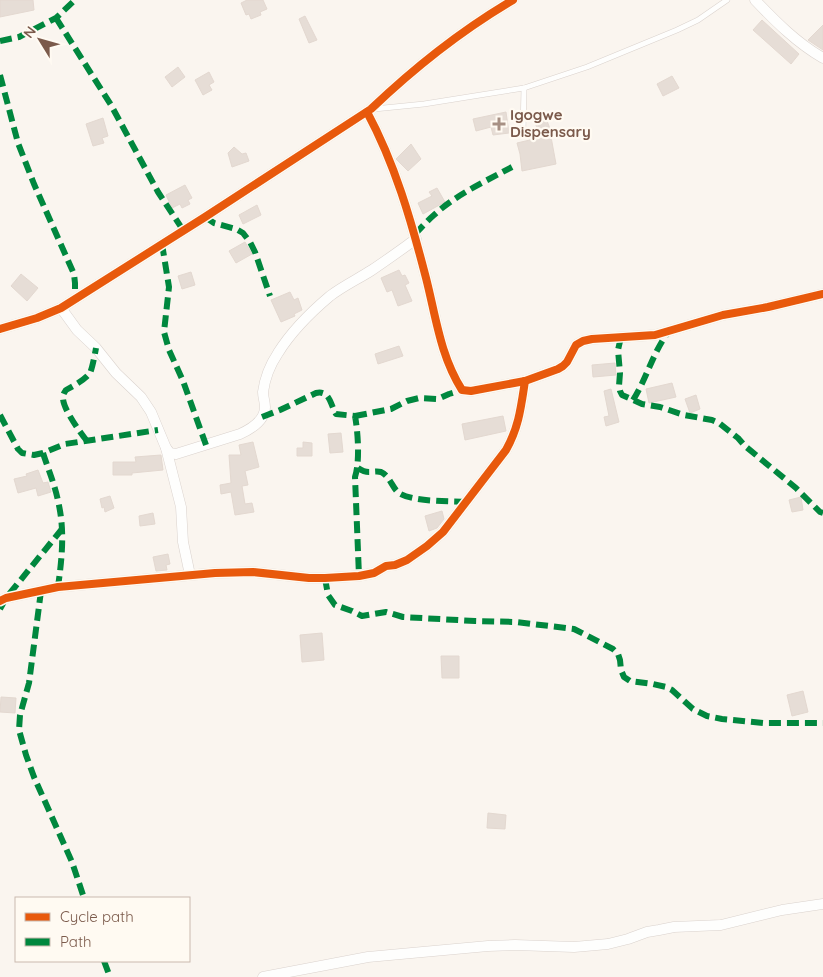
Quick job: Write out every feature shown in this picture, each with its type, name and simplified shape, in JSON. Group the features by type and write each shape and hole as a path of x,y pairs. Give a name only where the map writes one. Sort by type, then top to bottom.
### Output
{"street":[{"path":"0,329 37,318 61,308 205,217 369,110 437,52 513,0"},
{"path":"755,0 788,34 823,58"},
{"path":"369,110 395,173 416,239 443,349 450,369 462,390 471,391 525,381 562,366 576,345 583,341 655,334 723,315 823,294"},
{"path":"166,448 170,453 176,454 240,434 257,424 264,412 263,394 267,372 271,362 284,343 330,296 372,270 416,239"},
{"path":"61,308 77,330 96,348 151,412 166,448 181,506 183,542 190,575"},
{"path":"0,601 6,598 58,587 231,572 253,572 309,578 359,576 407,560 428,546 442,532 506,450 514,437 519,420 525,381"},
{"path":"263,977 383,956 488,946 574,947 608,944 674,927 721,925 782,910 823,904"}],"lane":[{"path":"369,110 424,104 524,88 587,67 677,30 698,20 727,0"},
{"path":"523,132 524,88"}],"building":[{"path":"0,0 33,0 34,10 0,17"},
{"path":"247,0 263,0 267,9 260,12 261,15 251,19 249,14 246,15 241,3"},
{"path":"305,16 317,40 309,43 299,19"},
{"path":"762,20 799,54 791,64 753,30"},
{"path":"823,25 823,50 808,40"},
{"path":"178,67 185,77 172,87 165,77"},
{"path":"209,72 214,82 209,85 212,90 203,95 195,80"},
{"path":"672,76 679,88 663,96 657,84"},
{"path":"543,111 549,126 556,164 522,171 517,143 534,139 533,134 539,133 532,115"},
{"name":"Igogwe Dispensary","path":"506,112 509,133 493,135 491,127 476,131 473,119"},
{"path":"103,118 108,136 102,138 104,143 93,146 86,124"},
{"path":"411,144 421,159 408,171 396,159"},
{"path":"234,147 242,154 246,153 249,161 232,167 228,153"},
{"path":"185,185 192,198 188,200 190,204 182,208 180,204 172,208 166,195"},
{"path":"437,188 445,202 423,214 418,203 432,196 429,192"},
{"path":"257,205 261,215 243,224 239,215"},
{"path":"245,242 252,254 236,263 229,251"},
{"path":"399,270 402,276 405,275 409,283 405,285 412,301 398,306 392,290 387,292 381,278"},
{"path":"191,272 195,285 182,289 178,276"},
{"path":"21,274 38,288 27,301 11,286"},
{"path":"290,292 294,300 298,298 302,310 294,314 295,316 281,322 271,300"},
{"path":"399,346 403,356 378,364 375,354"},
{"path":"615,363 616,375 593,377 592,365"},
{"path":"672,383 676,397 649,403 646,389"},
{"path":"611,389 619,422 606,426 604,417 609,416 604,391"},
{"path":"696,395 700,409 690,413 685,399"},
{"path":"503,416 506,431 465,440 462,424"},
{"path":"341,433 343,452 330,453 328,434"},
{"path":"253,442 259,467 245,471 248,485 242,486 245,504 252,503 254,512 235,515 231,492 221,494 220,485 231,483 229,455 241,455 239,445"},
{"path":"303,442 312,443 312,456 297,456 297,448 303,448"},
{"path":"161,455 163,470 132,473 132,475 113,475 113,462 136,462 135,457"},
{"path":"38,470 43,483 48,482 51,492 38,496 36,488 18,493 14,479 27,476 26,474"},
{"path":"110,496 114,508 105,512 100,499"},
{"path":"801,497 803,510 792,512 789,500"},
{"path":"442,511 444,519 437,528 429,531 425,516"},
{"path":"153,513 155,524 140,526 139,516"},
{"path":"168,554 170,564 166,565 167,570 156,571 153,557"},
{"path":"322,633 324,660 302,662 300,635"},
{"path":"441,656 459,656 459,678 442,678"},
{"path":"803,691 808,712 792,716 787,695"},
{"path":"1,697 16,698 15,713 0,712"},
{"path":"488,813 506,815 505,829 487,828"}],"marked path":[{"path":"0,41 19,37 56,18 75,0"},
{"path":"56,18 111,105 158,192 183,230"},
{"path":"0,75 18,143 74,274 75,299"},
{"path":"415,234 443,207 472,188 512,167"},
{"path":"205,217 214,223 243,233 255,252 270,296"},
{"path":"162,244 169,287 164,332 169,350 183,381 206,445"},
{"path":"633,400 663,339 669,331"},
{"path":"621,337 618,350 619,386 622,395 642,404 719,423 823,513"},
{"path":"87,441 69,414 63,397 66,390 88,376 93,365 96,348"},
{"path":"355,416 391,409 407,401 419,398 438,399 462,390"},
{"path":"262,417 316,393 327,396 336,414 355,416 358,447 358,463 355,477 359,576"},
{"path":"0,415 18,449 22,453 34,455 65,444 158,430"},
{"path":"43,453 57,495 62,523 62,555 58,587"},
{"path":"358,468 366,472 381,472 387,476 397,491 405,496 431,501 466,502"},
{"path":"0,609 6,598 62,529"},
{"path":"325,578 328,595 335,605 362,616 386,612 403,617 516,622 574,629 613,649 618,654 624,677 630,681 666,687 693,709 707,716 764,723 823,723"},
{"path":"41,591 29,683 20,715 19,730 34,777 72,862 84,897"},
{"path":"104,962 110,977"}],"cycle path":[{"path":"0,329 37,318 61,308 205,217 371,109 439,50 513,0"},
{"path":"367,112 394,172 420,256 439,336 448,363 462,390 471,391 525,381 558,369 567,362 576,345 583,341 655,335 723,315 823,294"},
{"path":"0,601 6,598 58,587 215,573 253,572 309,578 359,576 374,573 386,566 395,565 407,560 443,532 506,450 517,425 525,381"}],"place":[{"name":"Igogwe Dispensary","path":"499,124"}]}
